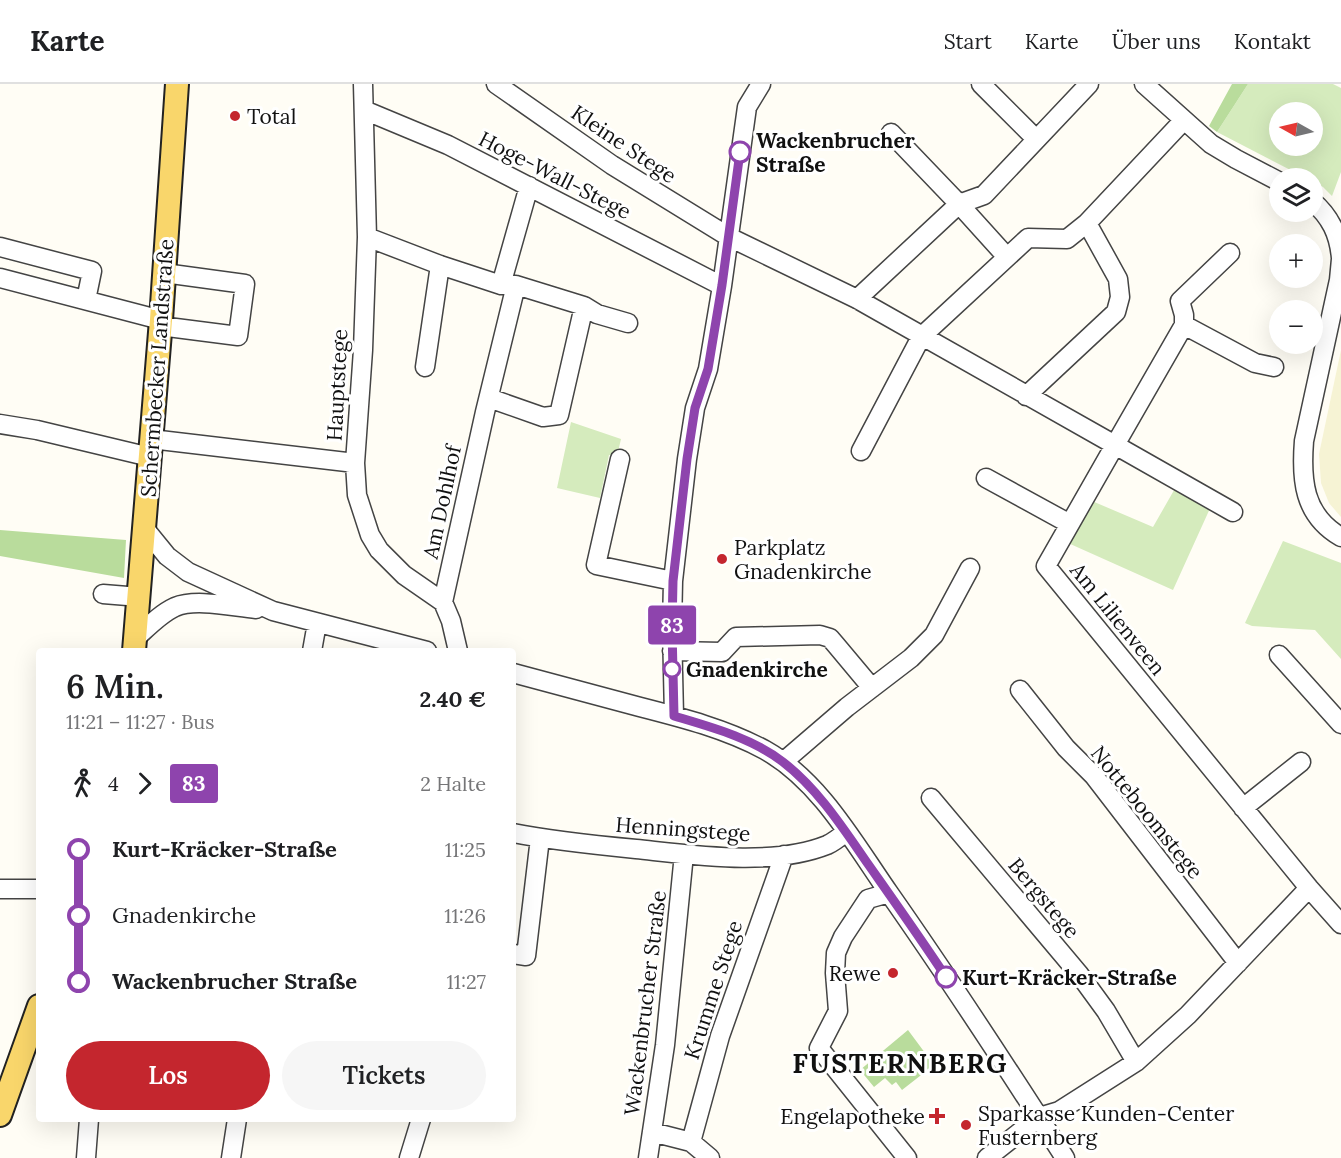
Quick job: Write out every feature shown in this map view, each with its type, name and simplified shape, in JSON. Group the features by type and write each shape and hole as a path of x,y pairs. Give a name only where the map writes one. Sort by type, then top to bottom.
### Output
{"main road":[{"name":"Schermbecker Landstraße","path":"135,644 161,323 177,84"},
{"path":"0,1115 36,1014"}],"street":[{"name":"Hauptstege","path":"363,84 367,237 363,350 355,463 357,495 370,535 379,550 404,575 443,602"},
{"name":"Kleine Stege","path":"496,84 612,165 729,237"},
{"path":"674,716 673,581 687,459 695,408 708,369 747,107 761,84"},
{"path":"981,84 1036,139"},
{"path":"857,299 959,204 984,195 1089,84"},
{"path":"1144,84 1211,144 1269,176"},
{"name":"Hoge-Wall-Stege","path":"364,110 448,145 722,285"},
{"path":"861,451 921,337 1028,238 1066,239 1087,223 1184,120"},
{"path":"891,133 1006,256"},
{"name":"Am Dohlhof","path":"443,602 487,405 508,285 529,186"},
{"path":"1323,212 1339,240 1341,259 1339,280 1304,441 1304,485 1319,519 1341,537"},
{"path":"1026,396 1116,312 1120,297 1118,279 1087,223"},
{"path":"367,237 440,265 584,306 597,314 628,323"},
{"path":"729,237 857,299 1233,512"},
{"path":"0,248 92,271 86,300"},
{"path":"1230,253 1180,301 1184,325 1255,363 1274,367"},
{"path":"425,367 440,265"},
{"path":"0,278 86,300 161,323 238,336 245,284 164,273"},
{"path":"487,405 543,417 559,415 584,306"},
{"name":"Am Lilienveen","path":"1184,325 1046,566 1243,808 1341,924"},
{"path":"0,424 150,448 355,463"},
{"path":"620,459 596,565 673,581"},
{"path":"986,478 1070,524"},
{"path":"145,529 167,556 188,572 273,611 415,648"},
{"path":"783,762 911,658 934,635 970,568"},
{"path":"103,594 140,597"},
{"path":"443,602 451,621 457,648"},
{"path":"135,644 163,614 175,607 187,604 273,611"},
{"path":"313,648 317,623"},
{"path":"672,651 722,652 736,637 820,634 830,638 872,688"},
{"path":"1279,655 1341,724"},
{"path":"516,674 720,730 764,750 783,762 813,790 846,832 1065,1158"},
{"name":"Notteboomstege","path":"1020,690 1066,748 1094,776 1238,963"},
{"path":"1243,808 1301,762"},
{"name":"Bergstege","path":"931,798 1079,974 1106,1011 1136,1062"},
{"name":"Henningstege","path":"516,834 684,854 741,858 784,855 829,844 846,832"},
{"path":"516,954 526,956 540,838"},
{"name":"Wackenbrucher Straße","path":"648,1158 665,1045 684,854"},
{"name":"Krumme Stege","path":"691,1142 720,1036 784,855"},
{"path":"987,1158 1039,1117 1059,1111 1136,1062 1188,1015 1309,888"},
{"path":"0,889 36,889"},
{"path":"889,893 868,899 843,937 836,953 838,1011 819,1048 907,1158"},
{"path":"86,1158 89,1122"},
{"path":"231,1158 237,1122"},
{"path":"409,1158 420,1122"},
{"path":"652,1132 691,1142 710,1158"}],"shaded area":[{"path":"1341,350 1341,517 1329,503 1321,483 1319,454"}],"green space":[{"path":"1232,84 1248,84 1217,132 1209,126"},
{"path":"1248,84 1333,84 1341,88 1341,172 1332,196 1323,187 1323,168 1287,168 1217,132"},
{"path":"571,422 621,439 617,456 609,455 600,498 557,488"},
{"path":"1177,485 1212,504 1173,590 1068,543 1092,501 1153,527"},
{"path":"0,530 126,540 124,578 0,556"},
{"path":"1283,541 1341,563 1341,659 1315,630 1252,626 1245,623"},
{"path":"908,1030 934,1065 902,1090 896,1082 892,1085 885,1078 874,1087 860,1070"}],"bus line":[{"name":"83","path":"740,152 708,369 695,408 687,459 673,581 674,716 720,730 764,750 783,762 813,790 849,837 946,977"}],"place":[{"name":"Total","path":"235,116"},
{"name":"Wackenbrucher Straße","path":"740,152"},
{"name":"Parkplatz Gnadenkirche","path":"722,559"},
{"name":"Gnadenkirche","path":"672,669"},
{"name":"Rewe","path":"893,973"},
{"name":"Kurt-Kräcker-Straße","path":"946,977"},
{"name":"Engelapotheke","path":"937,1116"},
{"name":"Sparkasse Kunden-Center Fusternberg","path":"966,1125"}],"district":[{"name":"FUSTERNBERG","path":"900,1063"}]}
